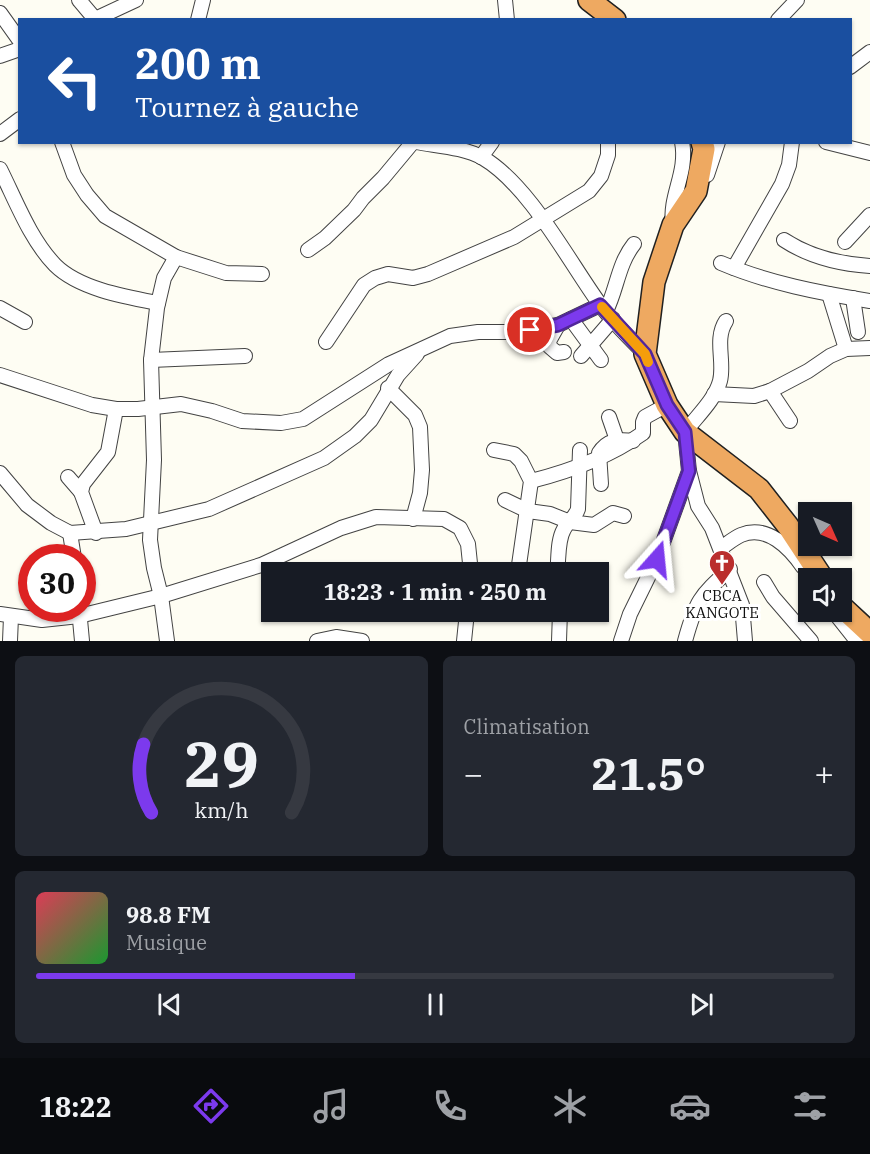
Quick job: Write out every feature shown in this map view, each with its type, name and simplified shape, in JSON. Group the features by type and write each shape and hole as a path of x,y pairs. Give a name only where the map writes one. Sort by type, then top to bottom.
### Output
{"highway":[{"path":"589,0 612,18"},
{"path":"703,144 704,149 696,191 673,225 654,282 645,354 667,405 685,432 759,489 788,526 816,568"},
{"path":"852,616 870,633"}],"street":[{"path":"79,0 93,18"},
{"path":"96,18 136,0"},
{"path":"505,0 507,18"},
{"path":"780,18 797,0"},
{"path":"198,18 202,1"},
{"path":"0,13 18,38"},
{"path":"0,56 18,50"},
{"path":"852,66 870,52"},
{"path":"0,134 18,120"},
{"path":"63,144 74,176 105,216 176,257 226,273 262,274"},
{"path":"308,250 325,238 354,210 413,144"},
{"path":"426,144 468,152 481,157 511,182 543,220 606,312 645,354"},
{"path":"481,157 491,144"},
{"path":"326,342 364,285 375,278 388,274 413,278 428,274 514,237 589,191 601,176 608,155 608,144"},
{"path":"673,225 671,211 685,156 682,144"},
{"path":"696,191 708,174 717,144"},
{"path":"792,144 789,165 782,184 727,266 782,283 870,301"},
{"path":"834,144 870,153"},
{"path":"0,169 28,226 56,266 92,286 119,295 158,303"},
{"path":"845,242 870,215"},
{"path":"784,240 815,257 870,266"},
{"path":"586,350 611,300 626,254 634,244"},
{"path":"167,641 150,540 154,460 151,360 158,303 164,278 176,257"},
{"path":"829,294 846,349"},
{"path":"853,298 858,332"},
{"path":"0,308 25,322"},
{"path":"0,375 92,405 116,409 181,404 242,421 281,423 303,420 389,364 450,336 478,332 514,332 558,325 571,319 606,312"},
{"path":"571,319 586,350 600,360"},
{"path":"726,321 720,329 720,381 714,394 685,432 689,471 698,506 721,548 742,605 745,641"},
{"path":"558,325 549,341 550,347 557,353 564,352"},
{"path":"0,473 27,505 51,523 70,533 126,529 209,508 324,458 355,436 371,420 388,388 422,348"},
{"path":"714,394 735,397 754,396 770,391 808,371 821,360 846,349 870,348"},
{"path":"151,360 245,356"},
{"path":"388,388 415,415 420,427 422,470 420,493 413,519"},
{"path":"770,391 790,421"},
{"path":"531,481 579,467 633,441 643,433 645,417 667,405"},
{"path":"81,492 83,484 108,452 112,441 116,409"},
{"path":"609,417 617,440"},
{"path":"601,484 599,458 601,449 617,440 633,441"},
{"path":"494,450 514,454 521,461 531,481 520,562"},
{"path":"558,562 564,529 578,509 580,450"},
{"path":"621,641 630,614 657,559 689,471"},
{"path":"68,477 81,492 96,532"},
{"path":"505,500 528,511 550,514 570,522 594,525 613,513 624,516"},
{"path":"96,609 161,596 261,565 349,525 376,517 444,519 460,528 468,543 470,562"},
{"path":"70,533 72,544"},
{"path":"721,548 742,535 752,533 767,536 782,542 804,568"},
{"path":"685,641 697,602 705,591 729,569"},
{"path":"764,582 773,597 811,641"},
{"path":"5,615 10,641"},
{"path":"80,622 82,641"},
{"path":"464,641 466,622"},
{"path":"559,641 560,622"},
{"path":"842,622 857,641"},
{"path":"317,641 336,637 362,641"}],"slow traffic":[{"path":"602,307 645,354 648,362"}],"place":[{"name":"CBCA KANGOTE","path":"722,586"}],"route":[{"path":"530,330 558,325 600,305 645,354 667,405 685,432 689,471 657,559"}]}
